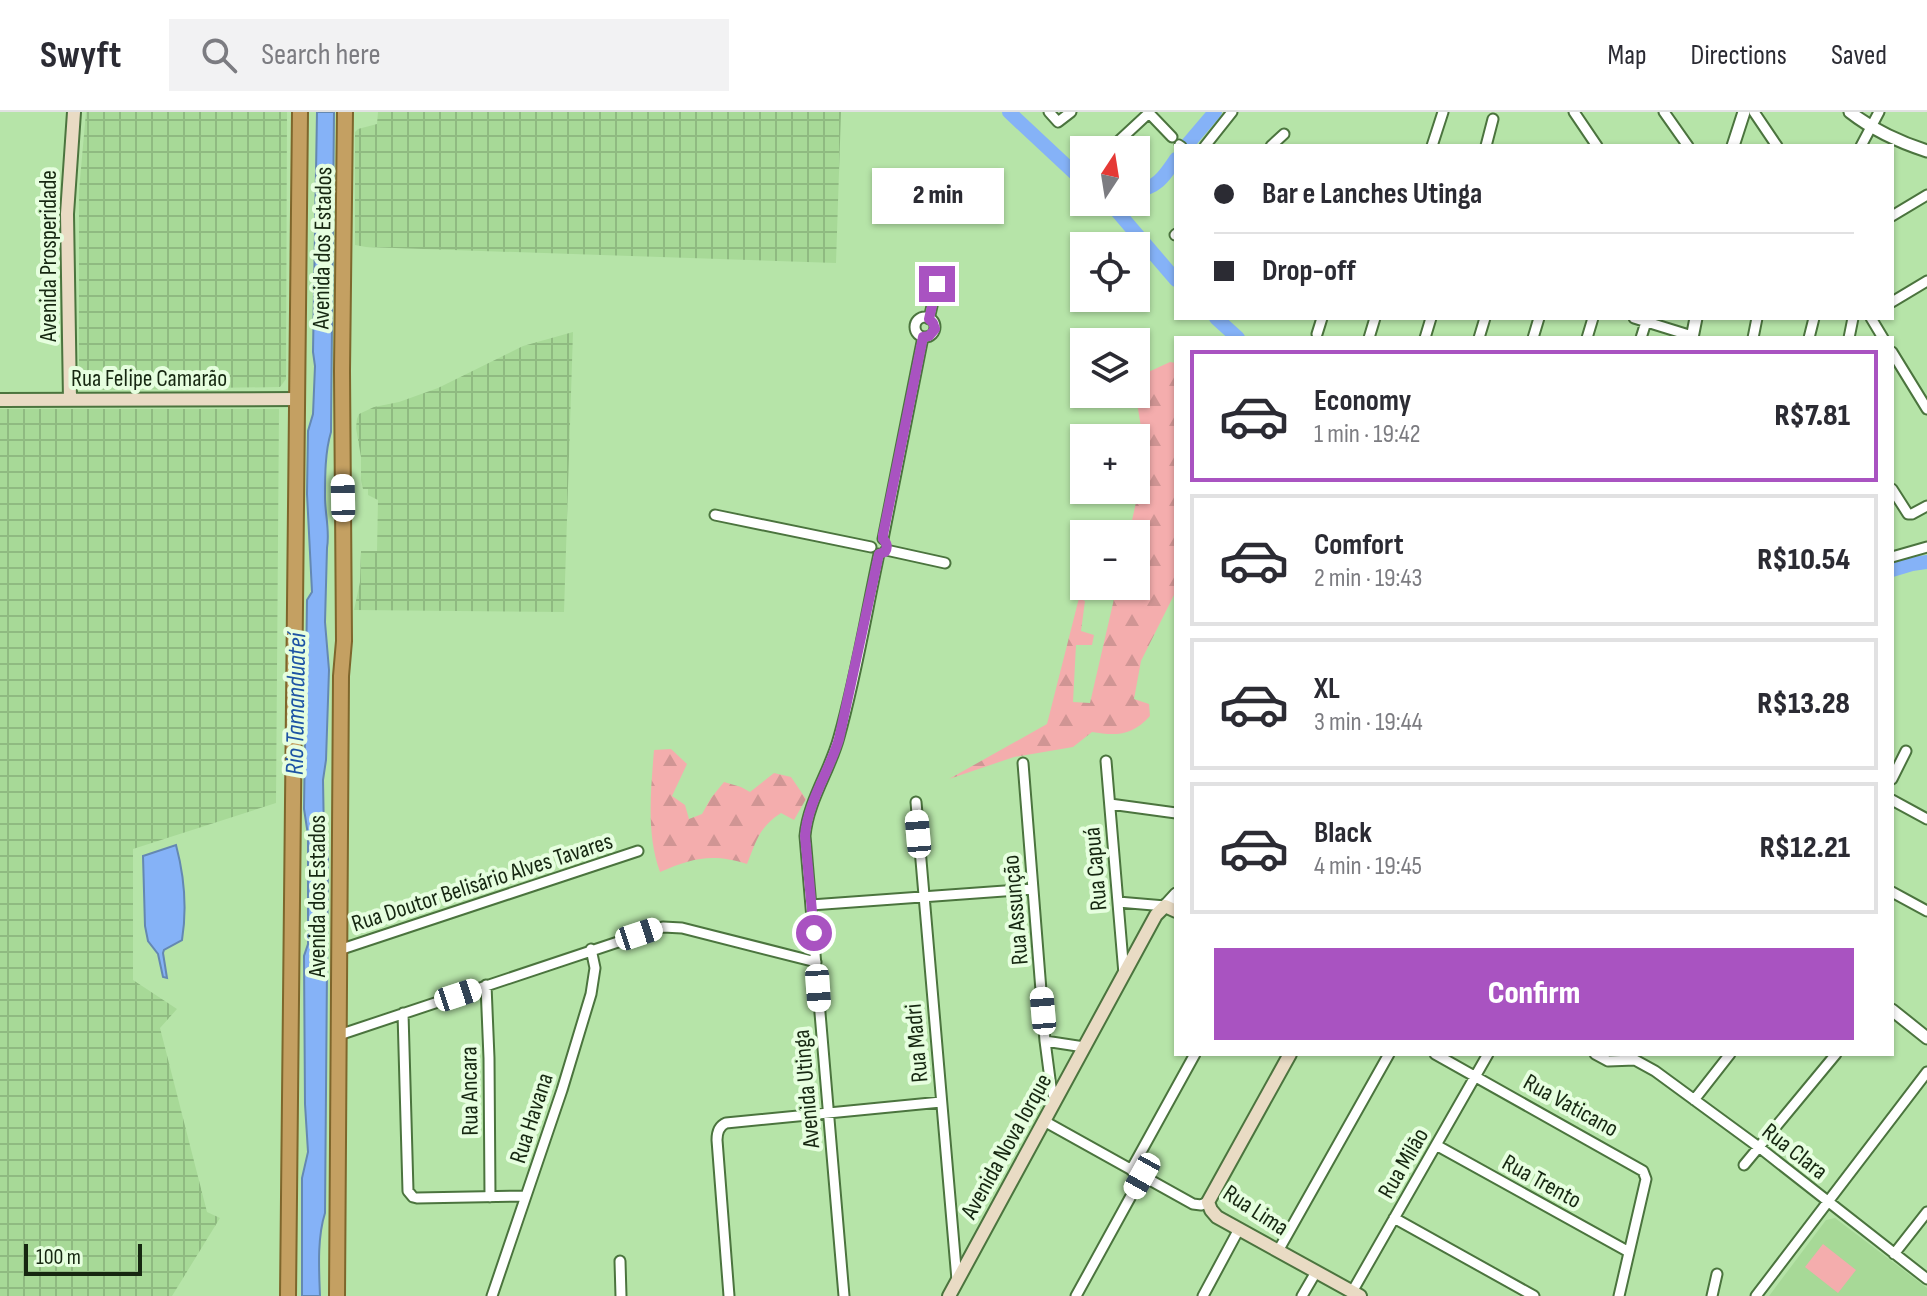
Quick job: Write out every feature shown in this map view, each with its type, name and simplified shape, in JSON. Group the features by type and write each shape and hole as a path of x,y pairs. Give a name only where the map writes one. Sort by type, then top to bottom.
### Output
{"highway":[{"name":"Avenida dos Estados","path":"288,1296 300,112"},
{"name":"Avenida dos Estados","path":"337,1296 341,676 344,641 342,371 345,112"}],"main road":[{"name":"Avenida Prosperidade","path":"70,400 67,214 74,112"},
{"name":"Rua Felipe Camarão","path":"0,400 298,399"},
{"name":"Avenida Nova Iorque","path":"949,1296 1156,915 1171,908"},
{"path":"1208,1202 1289,1056"},
{"name":"Rua Lima","path":"1208,1202 1217,1217 1356,1294"}],"street":[{"path":"1049,112 1058,122 1071,112"},
{"path":"1124,136 1149,112 1178,142"},
{"path":"1207,144 1232,112"},
{"path":"1433,144 1443,112"},
{"path":"1574,112 1596,144"},
{"path":"1664,112 1687,144"},
{"path":"1734,144 1744,112"},
{"path":"1754,112 1776,144"},
{"path":"1850,112 1870,127 1927,151"},
{"path":"1862,144 1879,112"},
{"path":"1487,144 1493,119"},
{"path":"1273,144 1284,134"},
{"path":"1894,215 1927,195"},
{"path":"1894,301 1927,281"},
{"path":"879,550 887,545 883,539 923,337 929,336 935,329 929,319 937,284"},
{"path":"1640,320 1689,336"},
{"path":"1642,336 1646,322"},
{"path":"1894,355 1927,409"},
{"path":"1894,493 1905,512 1912,514 1927,506"},
{"path":"715,515 945,563"},
{"path":"1894,556 1927,547"},
{"name":"Avenida Utinga","path":"844,1296 805,836 810,809 834,755 842,728 879,550"},
{"path":"1894,775 1906,751"},
{"name":"Rua Capuá","path":"1106,761 1124,974"},
{"name":"Rua Assunção","path":"1023,763 1045,1041 1055,1101"},
{"path":"1894,801 1927,819"},
{"name":"Rua Madri","path":"916,802 957,1280"},
{"path":"1110,804 1174,813"},
{"name":"Rua Doutor Belisário Alves Tavares","path":"339,950 638,851"},
{"path":"811,905 1033,889"},
{"path":"1894,893 1927,911"},
{"path":"1118,902 1171,908"},
{"path":"339,1035 663,927 672,926 816,962"},
{"name":"Rua Havana","path":"492,1296 591,994 595,968 591,949"},
{"name":"Rua Ancara","path":"486,985 490,1197"},
{"path":"1894,1012 1927,1038"},
{"path":"403,1013 407,1187 411,1194 417,1198 526,1196"},
{"path":"1045,1041 1084,1047"},
{"path":"1131,1170 1194,1056"},
{"path":"1278,1251 1388,1056"},
{"name":"Rua Vaticano","path":"1439,1056 1643,1171 1646,1179 1629,1252"},
{"name":"Rua Milão","path":"1356,1294 1394,1218 1487,1056"},
{"path":"1599,1056 1608,1061 1637,1057"},
{"path":"1694,1100 1728,1056"},
{"path":"1744,1165 1834,1056"},
{"name":"Rua Clara","path":"1637,1057 1760,1148 1927,1279"},
{"path":"1756,1296 1927,1072"},
{"path":"729,1296 717,1140 722,1125 828,1111 941,1102"},
{"name":"Rua Lima","path":"1044,1121 1193,1204 1208,1202"},
{"name":"Rua Trento","path":"1436,1145 1629,1252"},
{"path":"1076,1296 1142,1176"},
{"path":"1894,1254 1927,1212"},
{"path":"1394,1218 1534,1296"},
{"path":"1203,1296 1239,1229"},
{"path":"1619,1296 1629,1252"},
{"path":"620,1261 621,1296"},
{"path":"1302,1296 1316,1272"},
{"path":"1712,1296 1717,1274"}],"shaded area":[{"path":"86,112 287,112 286,379 280,387 79,388 79,191"},
{"path":"378,112 841,112 836,263 355,245 355,132 377,124"},
{"path":"573,332 564,612 354,610 360,582 361,551 377,551 378,500 368,495 368,489 363,489 361,480 356,428 359,414 438,388 523,346"},
{"path":"0,409 279,409 276,803 133,849 133,980 177,1009 160,1028 207,1212 220,1218 172,1296 0,1296"},
{"path":"1835,1218 1927,1288 1927,1296 1769,1296 1826,1220"}],"green space":[{"path":"1174,363 1174,595 1141,661 1134,699 1149,704 1150,716 1130,731 1116,734 1092,732 1073,747 1014,757 949,779 1047,724 1078,600 1085,601 1081,631 1094,635 1092,645 1076,645 1073,702 1090,703 1114,600 1150,600 1150,520 1132,520 1136,504 1150,504 1150,424 1140,424 1138,408 1150,408 1150,371"},
{"path":"671,749 687,764 672,796 685,805 689,819 702,814 724,782 750,792 774,773 791,777 806,799 794,820 781,813 768,824 747,864 713,858 683,863 660,872 651,827 654,750"},
{"path":"1823,1244 1856,1270 1838,1293 1805,1267"}],"water":[{"path":"317,112 334,112 331,432 326,456 325,489 328,535 325,622 329,670 323,780 324,836 328,849 325,1213 320,1243 320,1296 302,1296 302,1178 308,1152 304,956 308,944 308,835 304,809 307,600 312,592 307,494 308,431 313,414 315,366"},
{"path":"176,845 184,892 184,928 182,940 164,950 167,978 163,977 158,954 148,941 145,926 143,856"}],"waterway":[{"path":"1009,112 1070,169"},
{"path":"1188,144 1215,112"},
{"path":"1150,187 1164,176 1174,162"},
{"path":"1121,216 1174,278"},
{"path":"1218,320 1236,336"},
{"path":"1894,569 1927,562"}],"route":[{"path":"814,933 806,825 839,739 879,554 885,552 887,547 883,535 923,337 929,336 935,329 929,319 937,284"}],"water label":[{"name":"Rio Tamanduateí","path":"295,704"}]}
